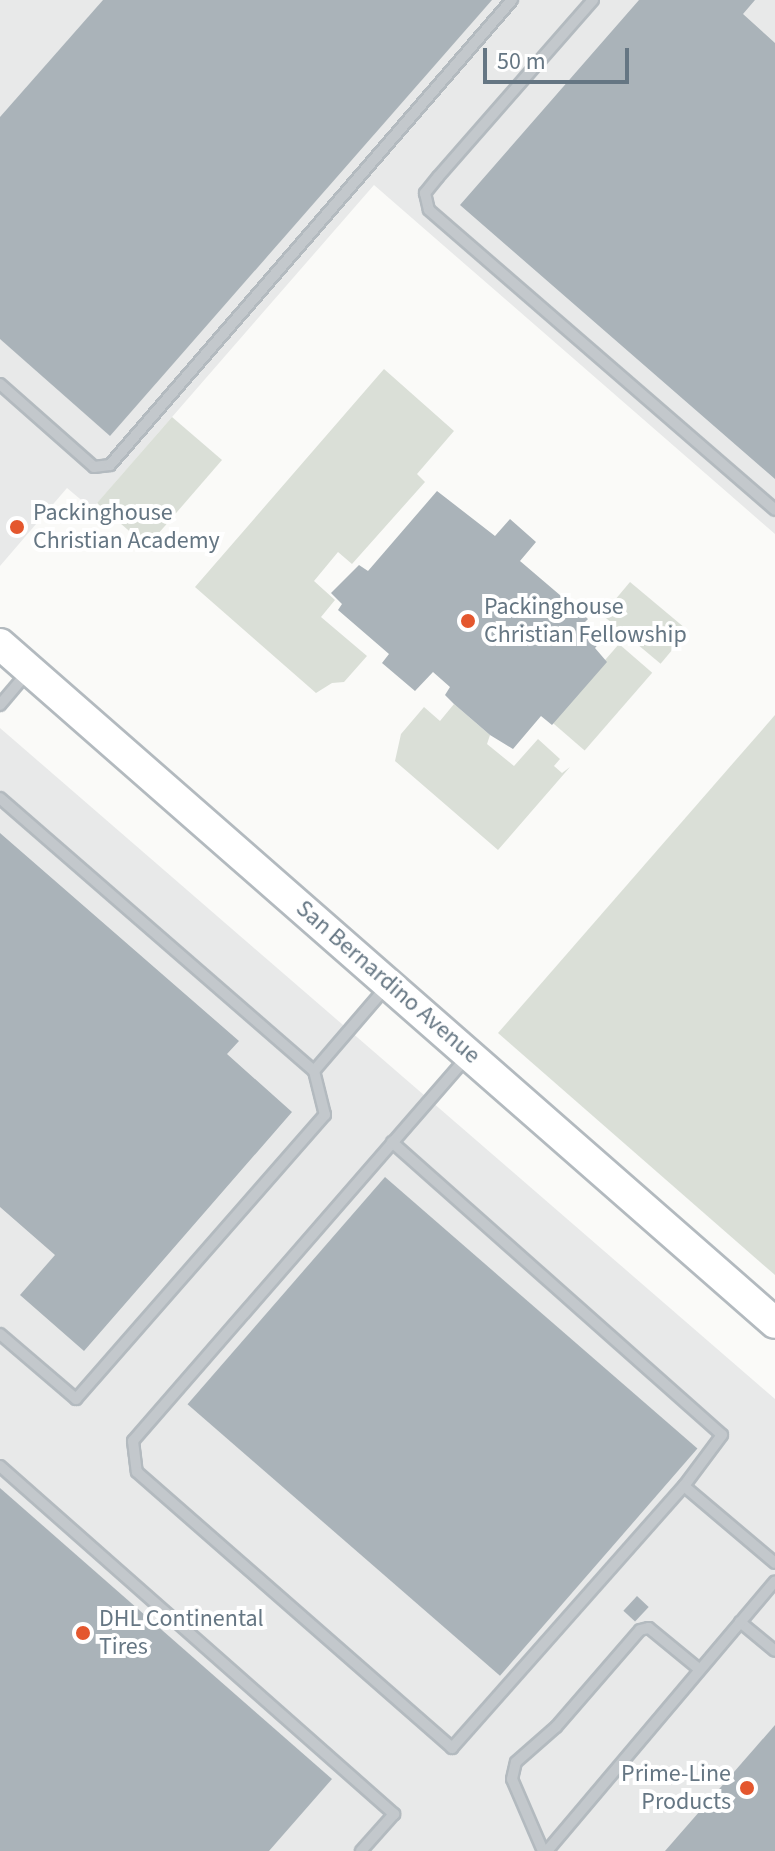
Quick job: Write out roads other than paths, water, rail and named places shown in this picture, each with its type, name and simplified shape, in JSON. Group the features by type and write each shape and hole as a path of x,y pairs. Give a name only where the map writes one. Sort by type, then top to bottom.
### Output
{"main road":[{"name":"San Bernardino Avenue","path":"0,644 775,1323"}],"lane":[{"path":"0,384 94,467 110,465 512,0"},
{"path":"593,0 425,193 429,210 775,510"},
{"path":"0,705 30,670"},
{"path":"0,798 314,1071 325,1115 76,1399 0,1334"},
{"path":"314,1071 389,984"},
{"path":"392,1142 722,1435 684,1486 452,1748 137,1472 133,1441 392,1142 470,1053"},
{"path":"0,1466 394,1814 361,1851"},
{"path":"684,1486 775,1563"},
{"path":"699,1669 649,1628 640,1630 556,1727 516,1762 512,1779 545,1851 775,1581"},
{"path":"740,1622 775,1651"}],"place":[{"name":"Packinghouse Christian Academy","path":"17,527"},
{"name":"Packinghouse Christian Fellowship","path":"468,621"},
{"name":"DHL Continental Tires","path":"83,1633"},
{"name":"Prime-Line Products","path":"747,1788"}]}
